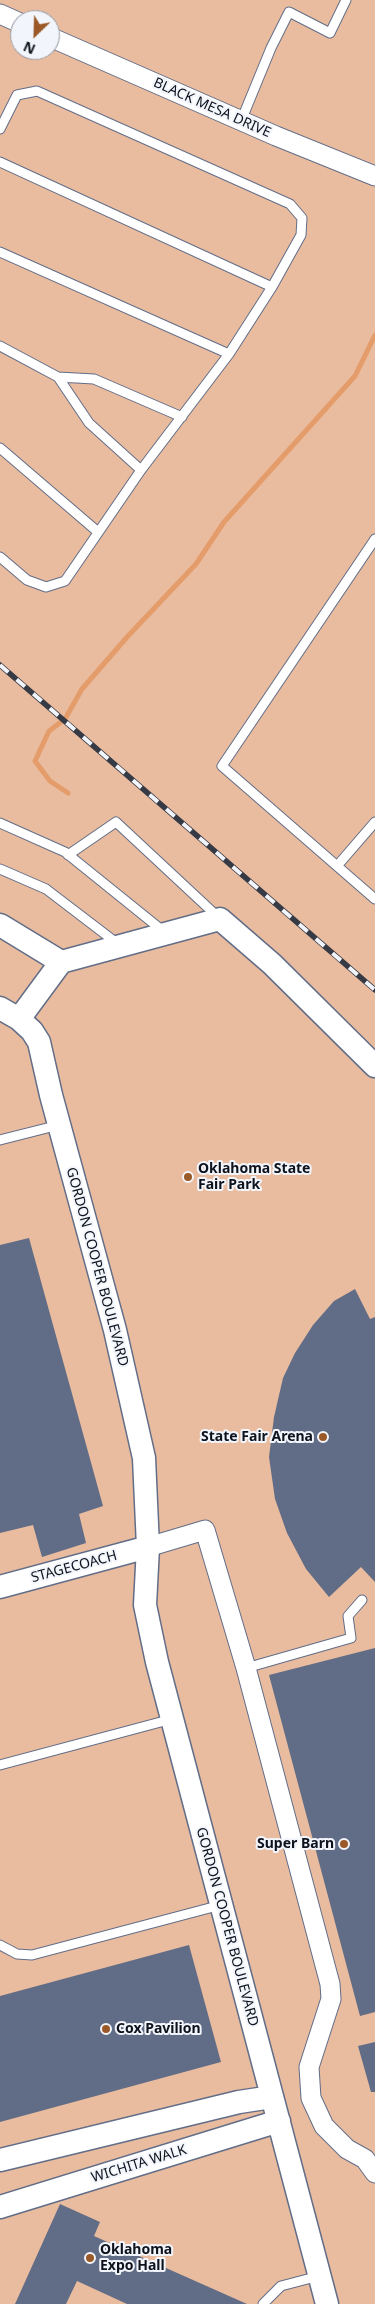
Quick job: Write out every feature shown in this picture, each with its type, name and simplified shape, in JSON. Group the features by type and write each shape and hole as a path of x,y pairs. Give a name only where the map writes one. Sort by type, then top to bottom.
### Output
{"street":[{"name":"BLACK MESA DRIVE","path":"60,41 241,121 375,176"},
{"path":"10,1013 62,962 220,919 272,964 375,1066"},
{"path":"0,925 62,962"},
{"name":"GORDON COOPER BOULEVARD","path":"10,1013 32,1031 39,1042 59,1125 114,1330 144,1458 148,1547 146,1605 157,1662 326,2304"},
{"path":"148,1547 205,1530 246,1668 330,1984 331,1999 308,2067 311,2098 324,2126 347,2149 365,2159 375,2173"},
{"name":"STAGECOACH","path":"0,1587 148,1547"},
{"path":"0,2160 238,2102 272,2097"},
{"name":"WICHITA WALK","path":"0,2207 279,2121"}],"lane":[{"path":"241,121 271,48 289,12 330,32 346,0"},
{"path":"0,129 18,94 37,91 290,204 302,218 301,234 272,287 229,354 142,470 65,581 46,587 26,580 0,557"},
{"path":"0,162 272,287"},
{"path":"0,252 229,354"},
{"path":"0,346 58,377 94,379 182,417"},
{"path":"58,377 89,423 142,470"},
{"path":"0,448 98,532"},
{"path":"375,539 222,766 375,899"},
{"path":"68,855 116,822 220,919"},
{"path":"337,866 375,822"},
{"path":"0,823 68,855 166,934"},
{"path":"0,868 46,889 120,946"},
{"path":"0,1140 59,1125"},
{"path":"246,1668 351,1638 348,1616 362,1600"},
{"path":"0,1765 172,1719"},
{"path":"0,1945 17,1954 32,1955 221,1905"},
{"path":"263,2304 281,2286 319,2276"}],"shaded area":[{"name":"Oklahoma State Fair Park","path":"0,0 375,0 375,2304 0,2304"}],"building":[{"path":"29,1238 103,1506 79,1514 86,1543 42,1557 33,1525 0,1533 0,1245"},
{"name":"State Fair Arena","path":"355,1289 370,1319 375,1317 375,1582 361,1567 329,1597 306,1569 287,1533 275,1499 269,1457 274,1417 283,1378 295,1353 313,1325 334,1301"},
{"name":"Super Barn","path":"375,1648 375,2012 360,2016 269,1675"},
{"name":"Cox Pavilion","path":"189,1945 221,2062 0,2122 0,1996"},
{"path":"375,2042 375,2092 371,2092 358,2046"},
{"name":"Oklahoma Expo Hall","path":"60,2204 100,2222 94,2236 247,2304 127,2304 77,2281 66,2304 15,2304"}],"waterway":[{"path":"68,793 50,781 35,761 49,731 65,719 82,689 128,636 196,564 224,522 355,376 375,335"}],"railway":[{"path":"0,665 375,990"}],"place":[{"name":"Oklahoma State Fair Park","path":"188,1177"},
{"name":"State Fair Arena","path":"323,1437"},
{"name":"Super Barn","path":"344,1844"},
{"name":"Cox Pavilion","path":"106,2029"},
{"name":"Oklahoma Expo Hall","path":"90,2258"}]}
